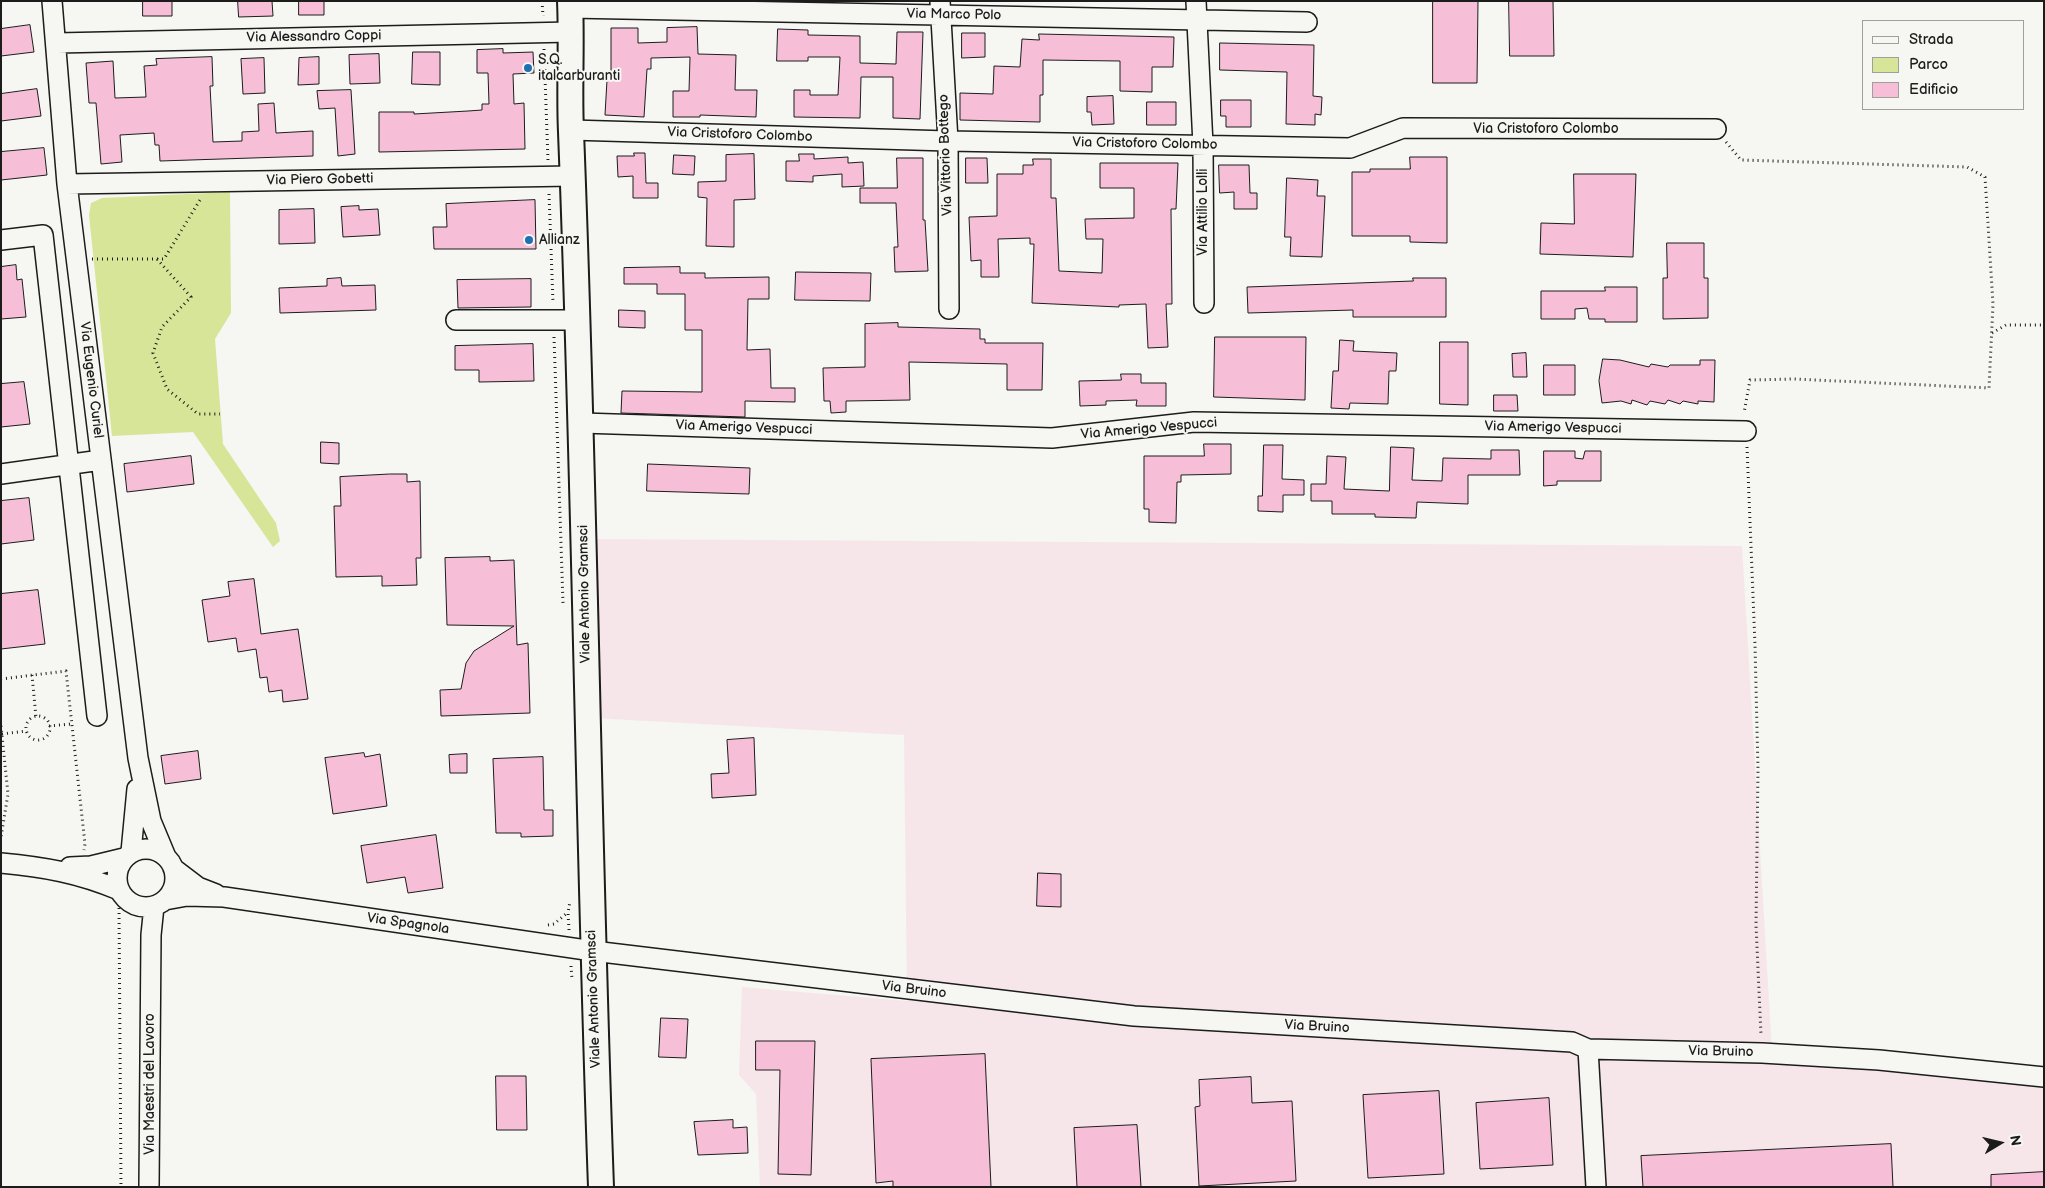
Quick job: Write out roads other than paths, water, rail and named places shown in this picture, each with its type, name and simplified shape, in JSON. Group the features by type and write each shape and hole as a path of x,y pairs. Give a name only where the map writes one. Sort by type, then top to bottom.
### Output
{"street":[{"name":"Via Eugenio Curiel","path":"52,1 67,184 138,758 151,821 170,862"},
{"name":"Via Marco Polo","path":"570,5 1197,11 1307,22"},
{"name":"Viale Antonio Gramsci","path":"570,5 571,130 582,423 592,951 601,1187"},
{"name":"Via Vittorio Bottego","path":"940,8 948,141 949,309"},
{"name":"Via Attilio Lolli","path":"1197,11 1202,145 1204,303"},
{"name":"Via Alessandro Coppi","path":"57,44 571,32"},
{"name":"Via Cristoforo Colombo","path":"571,130 948,141 1350,148 1403,128 1716,129"},
{"name":"Via Piero Gobetti","path":"67,184 573,176"},
{"path":"1,240 73,232"},
{"path":"43,236 97,716"},
{"path":"456,320 578,320"},
{"name":"Via Amerigo Vespucci","path":"582,423 1052,438 1194,422 1746,431"},
{"path":"1,474 101,460"},
{"name":"Via Eugenio Curiel","path":"127,855 137,806 138,758"},
{"path":"1,863 51,868 91,866 149,849 170,862 174,885 159,903 147,907 122,899 89,878 51,868"},
{"path":"122,899 117,873 127,855"},
{"name":"Via Spagnola","path":"170,862 198,887 224,897"},
{"name":"Via Spagnola","path":"159,903 187,896 224,897 592,951"},
{"name":"Via Maestri del Lavoro","path":"122,899 150,980"},
{"name":"Via Maestri del Lavoro","path":"149,1187 151,935 159,903"},
{"name":"Via Bruino","path":"592,951 1134,1016 1572,1042 1588,1048 1762,1053 1879,1060 2044,1076"},
{"path":"1588,1048 1596,1187"}],"place":[{"name":"S.Q. italcarburanti","path":"528,68"},
{"name":"Allianz","path":"529,240"}]}
